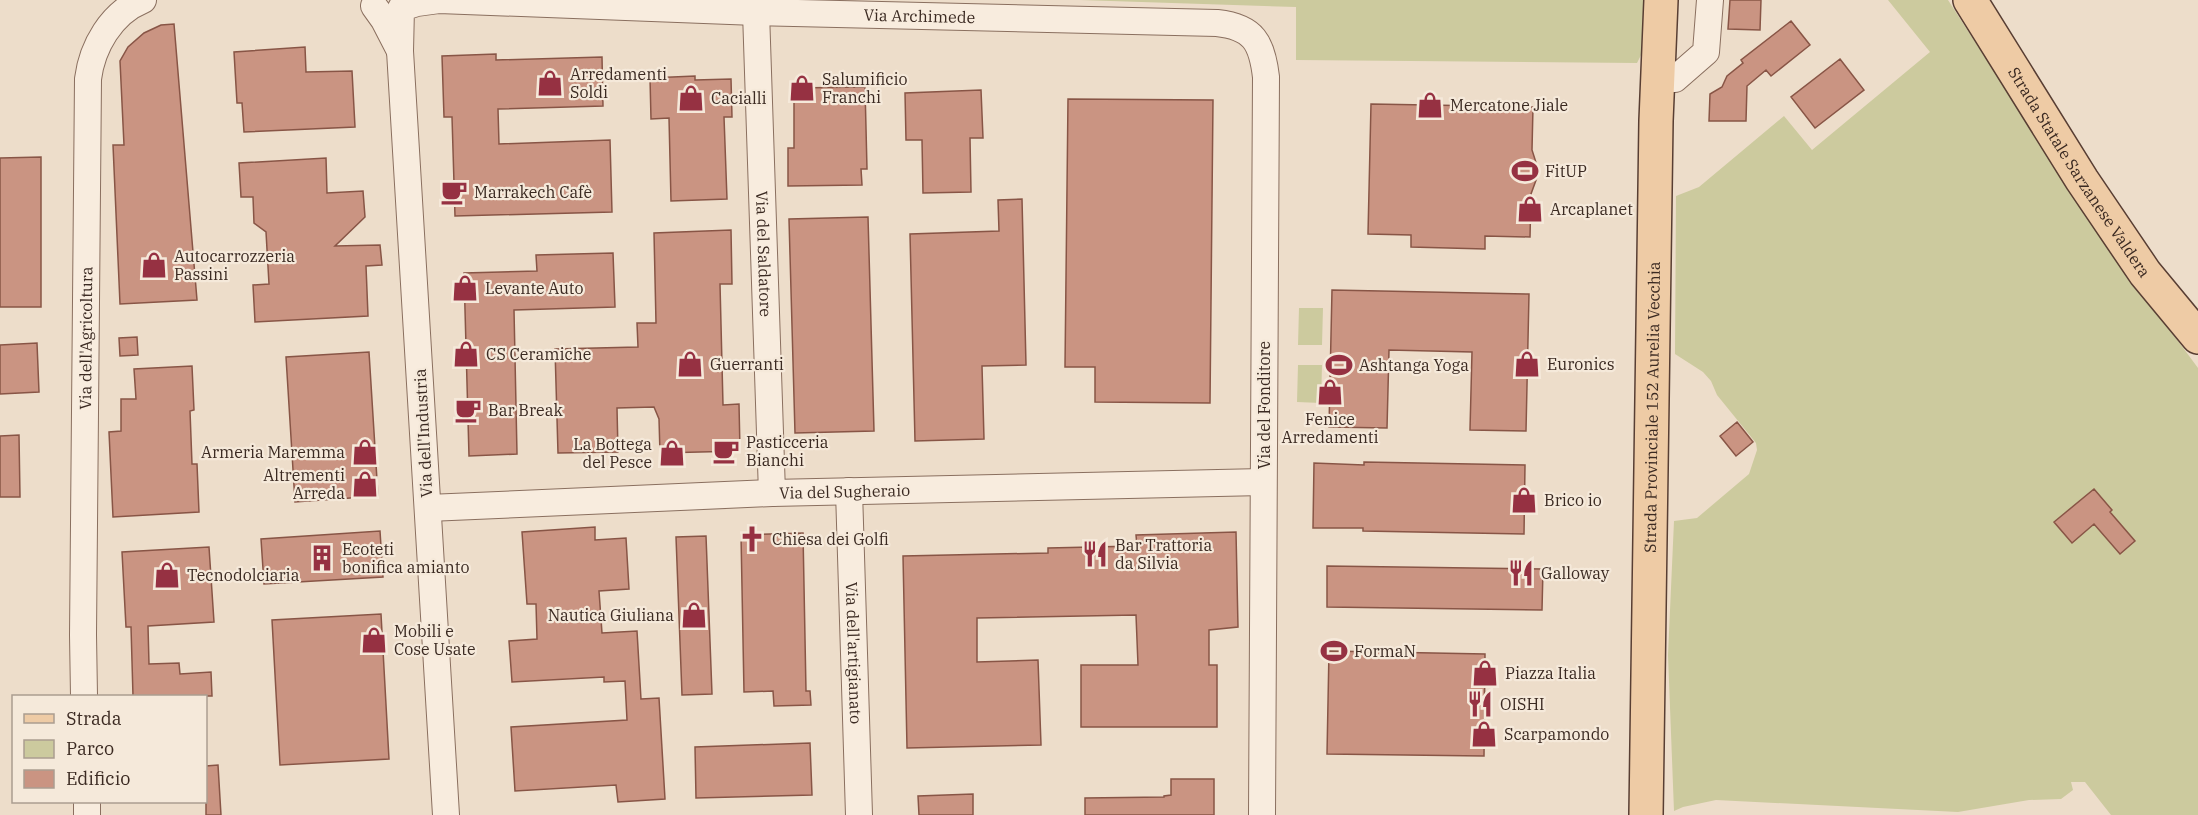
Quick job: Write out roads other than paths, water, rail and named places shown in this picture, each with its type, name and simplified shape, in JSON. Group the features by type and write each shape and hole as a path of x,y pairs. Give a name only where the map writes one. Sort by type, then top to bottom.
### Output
{"main road":[{"name":"Strada Provinciale 152 Aurelia Vecchia","path":"1646,815 1660,0"},
{"name":"Strada Statale Sarzanese Valdera","path":"1970,0 2082,180 2145,273 2198,337"}],"street":[{"name":"Via dell'Agricoltura","path":"84,695 82,635 88,79 92,57 104,34 124,11 143,0"},
{"name":"Via Archimede","path":"369,2 381,11 390,13 399,11 403,4 439,0 756,12 1217,23"},
{"path":"1657,78 1675,79 1706,51 1710,0"},
{"name":"Via dell'Industria","path":"369,2 384,20 400,51"},
{"name":"Via dell'Industria","path":"403,4 400,51 446,815"},
{"name":"Via del Saldatore","path":"756,12 772,493"},
{"name":"Via del Fonditore","path":"1217,23 1231,24 1244,30 1259,44 1266,77 1262,815"},
{"name":"Via del Sugheraio","path":"428,508 772,493 1263,482"},
{"name":"Via dell'artigianato","path":"849,491 859,815"}],"place":[{"name":"Arredamenti Soldi","path":"550,83"},
{"name":"Salumificio Franchi","path":"802,88"},
{"name":"Cacialli","path":"691,98"},
{"name":"Mercatone Jiale","path":"1430,105"},
{"name":"FitUP","path":"1525,171"},
{"name":"Marrakech Cafè","path":"454,192"},
{"name":"Arcaplanet","path":"1530,209"},
{"name":"Autocarrozzeria Passini","path":"154,265"},
{"name":"Levante Auto","path":"465,288"},
{"name":"CS Ceramiche","path":"466,354"},
{"name":"Guerranti","path":"690,364"},
{"name":"Euronics","path":"1527,364"},
{"name":"Ashtanga Yoga","path":"1339,365"},
{"name":"Fenice Arredamenti","path":"1330,392"},
{"name":"Bar Break","path":"468,410"},
{"name":"Pasticceria Bianchi","path":"726,451"},
{"name":"Armeria Maremma","path":"365,452"},
{"name":"La Bottega del Pesce","path":"672,453"},
{"name":"Altrementi Arreda","path":"365,484"},
{"name":"Brico io","path":"1524,500"},
{"name":"Chiesa dei Golfi","path":"752,539"},
{"name":"Bar Trattoria da Silvia","path":"1095,554"},
{"name":"Ecoteti bonifica amianto","path":"322,558"},
{"name":"Galloway","path":"1521,573"},
{"name":"Tecnodolciaria","path":"167,575"},
{"name":"Nautica Giuliana","path":"694,615"},
{"name":"Mobili e Cose Usate","path":"374,640"},
{"name":"FormaN","path":"1334,651"},
{"name":"Piazza Italia","path":"1485,673"},
{"name":"OISHI","path":"1480,704"},
{"name":"Scarpamondo","path":"1484,734"}]}
